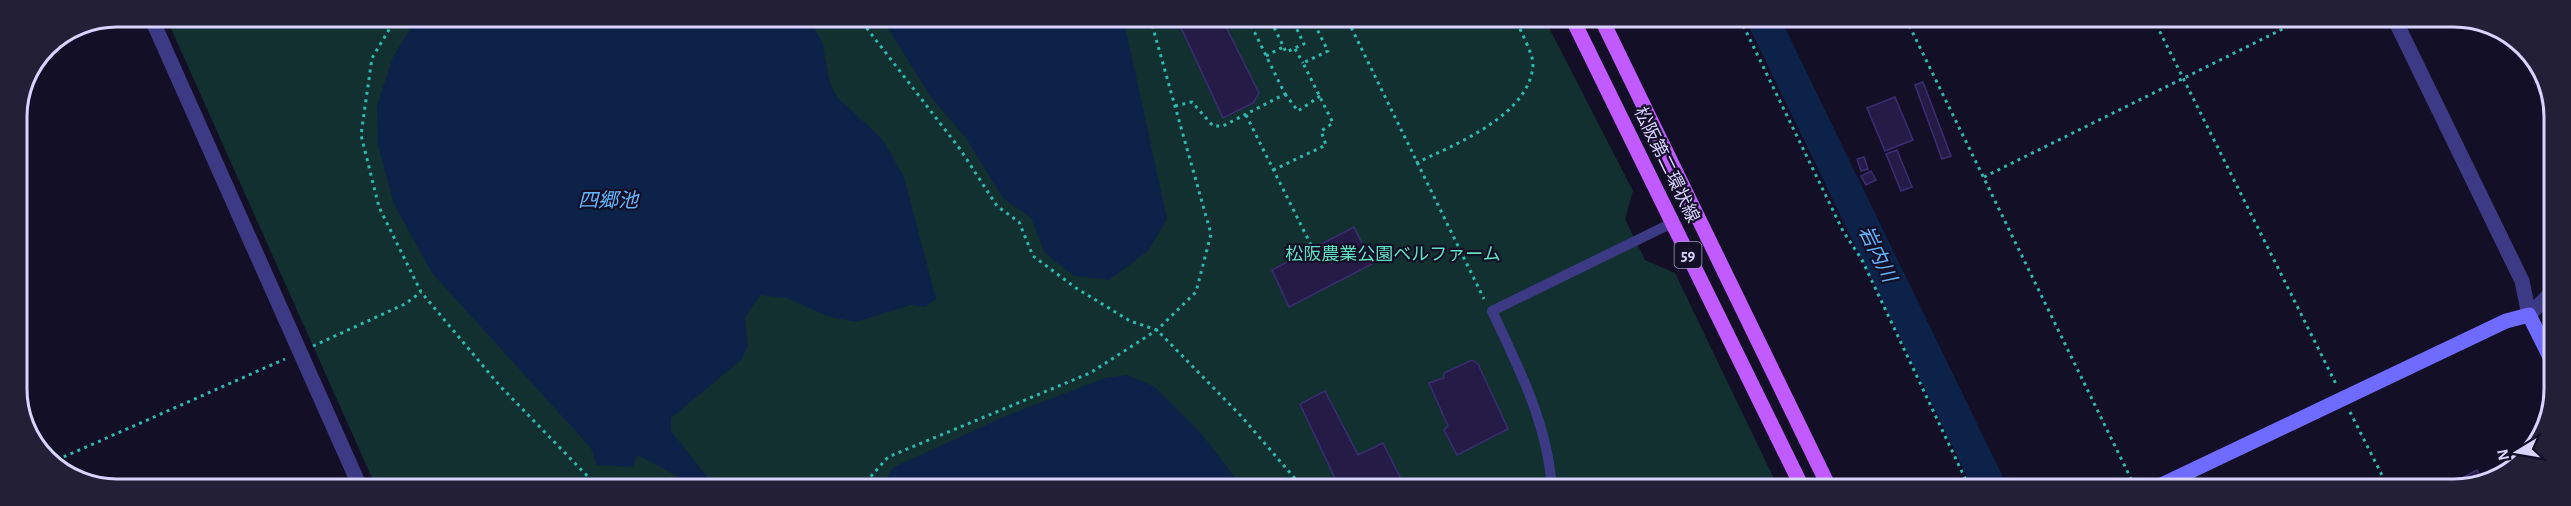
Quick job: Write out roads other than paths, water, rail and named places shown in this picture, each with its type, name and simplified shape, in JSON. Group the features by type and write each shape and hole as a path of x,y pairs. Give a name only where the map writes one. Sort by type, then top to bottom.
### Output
{"main road":[{"name":"松阪第二環状線","path":"1576,27 1798,479"},
{"name":"松阪第二環状線","path":"1605,27 1825,479"}],"street":[{"path":"155,27 306,350 357,479"},
{"path":"2398,27 2522,281 2529,315 2544,345"},
{"path":"2173,479 2506,321 2529,315 2544,300"}],"lane":[{"path":"1551,479 1549,457 1532,398 1492,310 1672,223"}],"water":[{"name":"四郷池","path":"412,27 813,27 822,41 830,84 837,97 883,140 904,177 936,299 925,307 911,305 855,322 827,316 787,298 760,295 745,317 748,346 741,360 671,418 671,431 709,479 680,479 638,455 632,467 597,465 591,448 432,273 394,204 378,145 377,106 393,57"},
{"path":"887,27 1125,27 1167,219 1148,251 1109,280 1074,276 1045,253 1031,218 1003,198 966,138 931,97"},
{"path":"1127,375 1155,387 1200,432 1236,479 886,479 894,467 1006,416 1105,378"}],"waterway":[{"name":"岩内川","path":"1767,27 1986,479"}],"park label":[{"name":"松阪農業公園ベルファーム","path":"1393,255"}]}
